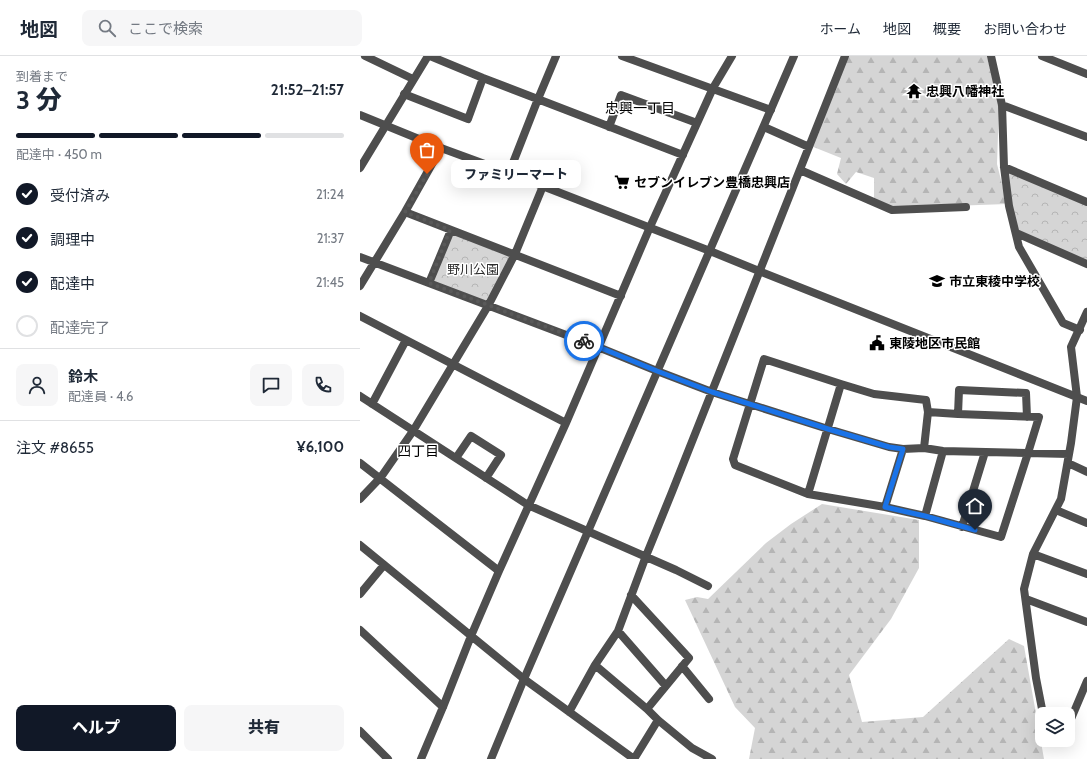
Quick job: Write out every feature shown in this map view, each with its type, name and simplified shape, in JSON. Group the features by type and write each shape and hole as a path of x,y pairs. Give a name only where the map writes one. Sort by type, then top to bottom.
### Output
{"street":[{"path":"365,56 413,78"},
{"path":"360,168 413,78 429,56 683,155"},
{"path":"509,173 556,56"},
{"path":"622,56 771,110"},
{"path":"421,759 499,570 566,423 650,227 712,88 732,56"},
{"path":"491,759 524,679 794,56"},
{"path":"569,712 595,665 618,631 646,556 845,56"},
{"path":"991,56 1002,105 1004,167 1009,206 1019,247 1063,323 1080,330"},
{"path":"1042,56 1086,71"},
{"path":"404,94 468,118 483,78"},
{"path":"609,126 621,95 697,123"},
{"path":"1002,105 1087,137"},
{"path":"360,115 441,148 650,227 1087,401"},
{"path":"764,127 809,148"},
{"path":"360,286 405,212 441,148"},
{"path":"1004,167 1087,202"},
{"path":"800,170 892,210 966,207"},
{"path":"360,499 380,478 413,431 488,306 515,254 543,186"},
{"path":"405,212 621,296"},
{"path":"429,283 450,230"},
{"path":"1016,233 1087,264"},
{"path":"360,257 712,392 889,447 903,449 924,448 943,451 1069,454"},
{"path":"1042,707 1036,678 1024,589 1033,554 1061,499 1068,463 1077,396 1071,347 1087,312"},
{"path":"360,316 566,423"},
{"path":"372,404 406,340"},
{"path":"924,448 928,412 926,400 874,394 764,359 733,459 735,465 808,494 885,507 925,516 1001,537 1039,418 928,412"},
{"path":"808,494 841,384"},
{"path":"958,414 960,390 1026,393 1027,417"},
{"path":"360,396 528,505 646,556 708,586"},
{"path":"456,458 471,436 501,455 486,478"},
{"path":"885,507 903,449"},
{"path":"925,516 943,451"},
{"path":"962,527 985,452"},
{"path":"360,463 499,570"},
{"path":"1068,463 1087,472"},
{"path":"1056,510 1087,523"},
{"path":"360,545 524,679 634,759 658,720"},
{"path":"1033,554 1087,574"},
{"path":"360,594 384,565"},
{"path":"631,596 689,658 647,709"},
{"path":"1026,599 1087,622"},
{"path":"360,630 443,707"},
{"path":"618,631 666,686"},
{"path":"595,665 692,748 712,759"},
{"path":"682,666 709,699"},
{"path":"1075,709 1087,681"},
{"path":"360,731 388,759"}],"green space":[{"path":"846,56 987,56 999,105 997,164 1007,204 895,208 874,200 874,178 856,172 846,184 837,174 841,158 811,146"},
{"path":"1004,167 1087,202 1087,264 1016,233"},
{"name":"野川公園","path":"451,230 515,254 488,306 429,283"},
{"path":"822,504 919,520 919,568 891,619 849,675 862,722 923,717 1009,639 1024,646 1035,708 1035,747 1042,747 1044,759 749,759 755,728 735,707 685,600 697,597 708,599 766,543 791,524"}],"way so far":[{"path":"427,174 405,212 450,230 429,283 584,341"}],"place":[{"name":"忠興八幡神社","path":"914,91"},
{"name":"ファミリーマート","path":"427,174"},
{"name":"セブンイレブン豊橋忠興店","path":"622,182"},
{"name":"市立東稜中学校","path":"937,281"},
{"name":"東陵地区市民館","path":"877,343"}],"district":[{"name":"忠興一丁目","path":"640,108"},
{"name":"四丁目","path":"418,451"}],"route":[{"path":"584,341 712,392 828,429 889,447 903,449 885,507 975,530"}]}
